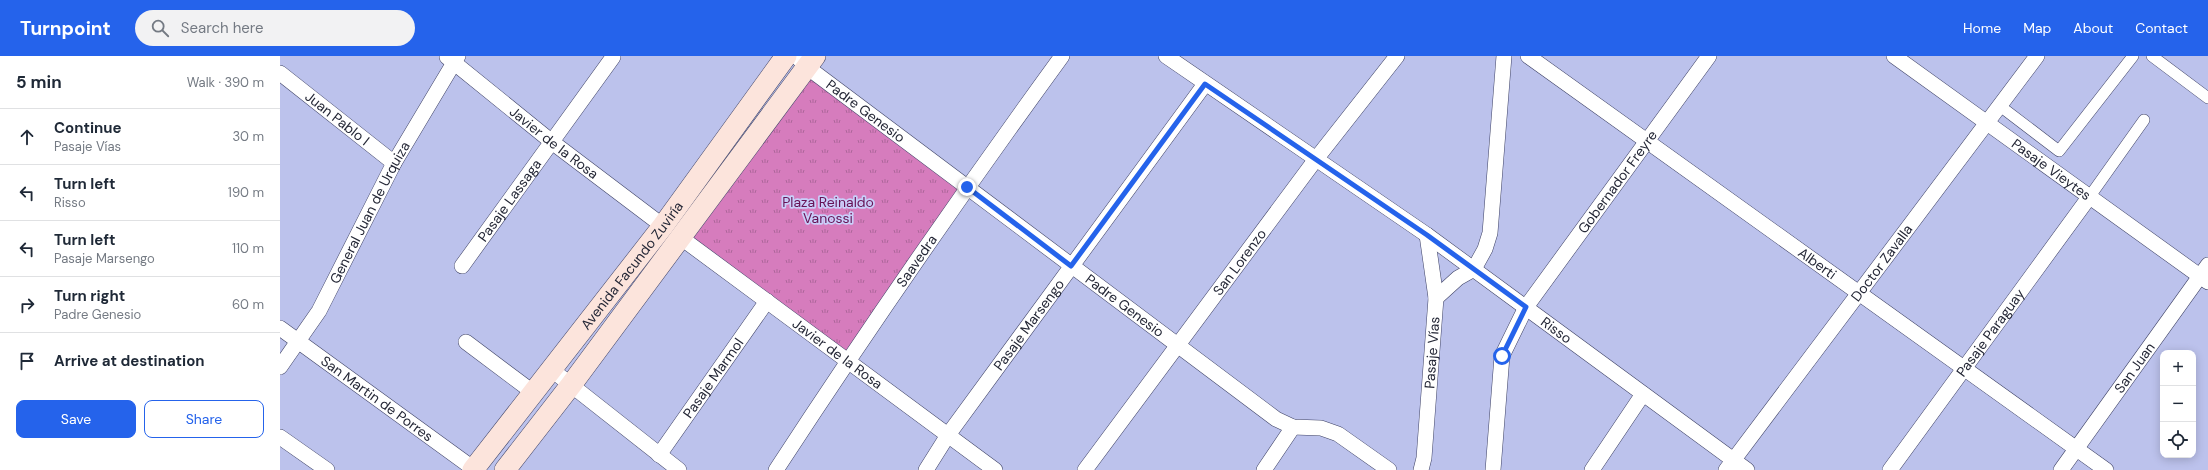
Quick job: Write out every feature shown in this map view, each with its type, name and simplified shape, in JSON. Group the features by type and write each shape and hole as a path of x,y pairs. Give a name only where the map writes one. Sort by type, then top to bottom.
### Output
{"main road":[{"name":"Avenida Facundo Zuviría","path":"473,469 552,370 663,226 786,56"},
{"name":"Avenida Facundo Zuviría","path":"505,470 680,238 806,60"}],"street":[{"name":"Saavedra","path":"776,470 847,361 967,187 1062,56"},
{"name":"Risso","path":"1166,56 1427,235 1643,394 1729,465 1746,470"},
{"name":"San Lorenzo","path":"1085,470 1316,160 1397,56"},
{"path":"1436,298 1458,278 1474,269 1485,249 1490,233 1504,56"},
{"name":"Alberti","path":"1528,56 2106,470"},
{"name":"Gobernador Freyre","path":"1526,307 1708,56"},
{"name":"Pasaje Vieytes","path":"1894,56 2090,196 2205,275"},
{"name":"Doctor Zavalla","path":"1729,465 1860,294 1988,124 2037,56"},
{"path":"2000,106 2059,150 2133,56"},
{"path":"2152,56 2208,98"},
{"name":"Pasaje Lassaga","path":"462,266 613,57"},
{"name":"Javier de la Rosa","path":"453,58 552,142 663,226"},
{"name":"General Juan de Urquiza","path":"280,367 319,311 394,163 453,58"},
{"name":"Padre Genesio","path":"806,60 967,187 1276,419 1293,427 1321,428 1338,434 1389,470"},
{"name":"Juan Pablo I","path":"280,73 394,163"},
{"name":"Pasaje Marsengo","path":"926,470 948,435 1205,84"},
{"path":"2090,196 2144,120"},
{"name":"Pasaje Paraguay","path":"1890,470 2090,196"},
{"name":"Pasaje Vías","path":"1421,470 1424,458 1436,298 1427,235"},
{"name":"Javier de la Rosa","path":"680,238 995,470"},
{"name":"San Juan","path":"2061,470 2205,275"},
{"name":"Pasaje Marmol","path":"659,455 766,301"},
{"path":"1493,470 1502,356 1526,307"},
{"name":"San Martin de Porres","path":"280,328 473,469"},
{"path":"466,342 534,393"},
{"path":"552,370 678,470"},
{"path":"1592,470 1643,394"},
{"path":"1264,470 1293,427"},
{"path":"280,438 327,470"}],"green space":[{"name":"Plaza Reinaldo Vanossi","path":"808,69 965,187 846,357 685,237"}],"route":[{"path":"967,187 1071,266 1205,84 1427,235 1526,307 1502,356"}]}
